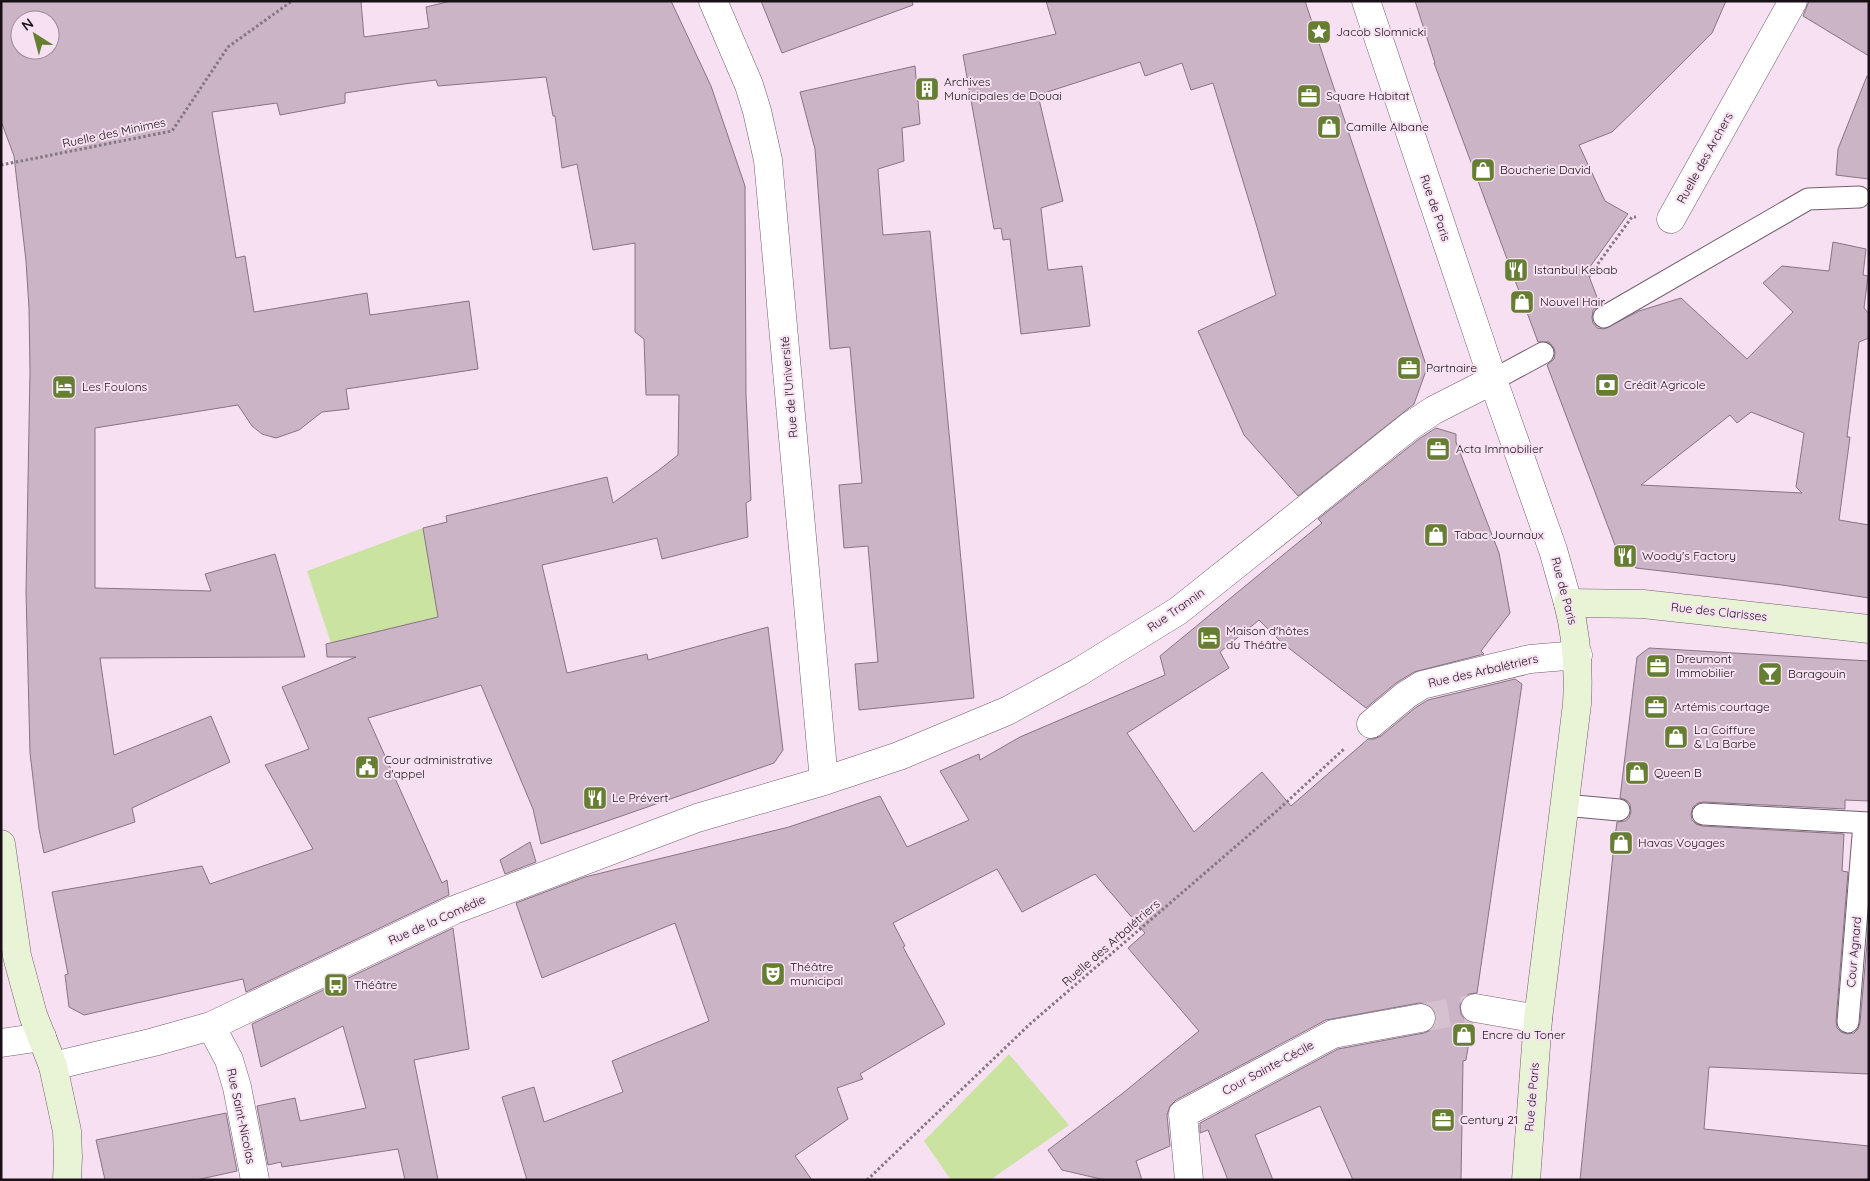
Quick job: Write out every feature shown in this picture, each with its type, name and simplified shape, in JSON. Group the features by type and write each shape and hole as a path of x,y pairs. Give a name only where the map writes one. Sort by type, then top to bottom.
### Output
{"street":[{"name":"Rue de l'Université","path":"713,1 749,84 768,160 824,781"},
{"name":"Rue de Paris","path":"1366,1 1493,380 1553,550 1574,626 1578,655 1577,704 1538,1019 1526,1180"},
{"name":"Ruelle des Archers","path":"1670,219 1793,1"},
{"name":"Rue Trannin","path":"824,781 899,756 1006,711 1079,672 1150,630 1204,591 1410,426 1434,410 1493,380"},
{"name":"Rue des Clarisses","path":"1568,603 1643,604 1869,629"},
{"name":"Rue des Arbalétriers","path":"1371,724 1406,695 1422,685 1536,658 1578,655"},
{"name":"Rue de la Comédie","path":"54,1066 211,1026 454,910 697,818 824,781"},
{"path":"1,844 17,956 25,989 54,1066 67,1131 67,1180"},
{"path":"1475,1008 1538,1019"},
{"name":"Cour Sainte-Cécile","path":"1189,1180 1183,1114 1333,1034 1421,1018"},
{"name":"Rue Saint-Nicolas","path":"211,1026 229,1060 237,1087 255,1180"},
{"path":"1,1043 42,1037"}],"lane":[{"path":"1604,317 1808,199 1859,196"},
{"path":"1493,380 1543,353"},
{"path":"1564,805 1619,810"},
{"name":"Cour Agnard","path":"1703,814 1866,823 1848,1022"}],"path":[{"name":"Ruelle des Minimes","path":"1,165 172,131 228,46 292,1"},
{"path":"1589,276 1632,217 1670,219"},
{"name":"Ruelle des Arbalétriers","path":"867,1180 1030,1024 1279,809 1371,724"}],"green space":[{"path":"423,528 438,617 331,643 307,571"},
{"path":"1009,1054 1069,1125 990,1180 951,1180 924,1141"}],"building":[{"path":"1,1 361,1 364,37 429,28 426,7 451,1 671,1 711,86 745,186 746,395 751,500 746,503 748,537 662,559 657,538 542,565 567,673 647,654 648,660 768,627 783,750 774,763 541,844 533,809 481,685 368,718 442,883 447,880 449,895 246,992 243,979 84,1015 69,1007 65,975 68,974 52,892 202,866 210,884 313,849 265,765 309,749 282,687 356,657 327,657 326,644 438,617 423,528 447,522 446,516 607,477 613,503 659,470 678,455 679,395 646,395 644,339 635,332 635,243 593,250 577,164 562,168 555,116 553,116 546,77 438,86 436,80 404,84 345,93 345,103 280,115 277,103 212,112 236,258 245,256 254,312 367,293 370,315 469,301 478,369 346,389 349,409 322,412 299,430 276,438 262,434 252,426 238,405 95,428 95,588 211,591 205,574 275,554 305,657 100,658 114,755 211,716 230,762 132,808 135,822 44,853 39,829 30,753 26,592 30,371 29,308 26,261 14,156 1,121"},
{"path":"761,1 912,1 913,5 782,53"},
{"path":"1046,1 1305,1 1427,368 1414,404 1298,496 1244,435 1198,331 1276,295 1213,83 1191,90 1182,63 1145,76 1140,62 1038,95 1063,201 1041,208 1048,270 1082,266 1090,326 1021,334 1010,239 1003,240 1001,228 994,229 963,55 1056,34"},
{"path":"1415,1 1726,1 1712,33 1645,100 1612,132 1579,145 1605,201 1628,214 1587,271 1600,305 1593,310 1593,323 1597,328 1604,329 1639,311 1681,298 1747,359 1793,312 1763,283 1782,266 1829,271 1833,242 1866,249 1863,275 1868,276 1864,308 1869,314 1869,338 1859,342 1847,437 1850,437 1839,520 1869,525 1869,598 1782,585 1636,568 1618,553 1547,365 1554,359 1554,348 1549,342 1538,342 1435,63","holes":["1751,412 1804,433 1796,487 1802,493 1641,485 1730,415 1737,423"]},
{"path":"1809,1 1869,1 1869,56 1803,16"},
{"path":"915,66 920,124 902,128 904,161 878,169 883,235 930,231 974,698 859,710 855,664 878,662 868,546 844,548 839,485 862,483 850,347 830,349 815,149 800,92"},
{"path":"1867,76 1869,76 1869,179 1836,175 1838,149"},
{"path":"1436,428 1456,434 1456,442 1499,553 1510,613 1481,651 1484,654 1414,672 1396,683 1366,708 1281,642 1259,620 1220,652 1229,668 1127,733 1194,832 1262,772 1291,806 1368,739 1381,736 1415,708 1428,700 1515,679 1522,684 1477,993 1469,994 1463,998 1460,1006 1461,1014 1465,1020 1472,1023 1466,1060 1463,1061 1461,1180 1353,1180 1320,1106 1255,1135 1273,1180 1228,1180 1208,1130 1200,1133 1200,1123 1338,1049 1424,1033 1431,1030 1435,1024 1436,1015 1433,1008 1427,1004 1419,1003 1326,1020 1176,1100 1170,1106 1167,1115 1170,1146 1136,1161 1142,1180 1105,1180 1062,1170 1048,1150 1123,1093 1199,1031 1128,948 1145,933 1095,874 1022,912 997,869 893,923 905,946 903,947 945,1024 860,1074 863,1079 837,1088 848,1119 795,1156 812,1180 527,1180 502,1097 534,1087 544,1122 623,1092 612,1061 709,1021 675,923 542,978 516,903 585,877 789,827 880,796 907,847 969,820 940,771 979,754 980,760 1020,737 1165,675 1160,656 1322,523 1318,519 1419,439"},
{"path":"1649,648 1869,661 1869,801 1845,800 1845,809 1704,802 1698,803 1693,807 1691,814 1692,820 1702,826 1844,834 1842,871 1848,872 1836,1021 1837,1028 1847,1034 1854,1033 1860,1023 1869,920 1869,1074 1709,1067 1704,1129 1869,1146 1869,1180 1580,1180 1617,822 1625,821 1629,818 1631,812 1630,804 1620,798 1637,657"},
{"path":"530,842 536,862 505,874 500,860"},
{"path":"453,928 469,1049 414,1060 438,1180 405,1180 398,1149 282,1167 281,1162 268,1165 257,1106 295,1098 300,1121 366,1108 343,1026 261,1067 252,1024"},
{"path":"226,1113 237,1171 196,1180 105,1180 96,1140"}],"tunnel":[{"path":"1421,1018 1475,1008"}],"place":[{"name":"Jacob Slomnicki","path":"1319,32"},
{"name":"Archives Municipales de Douai","path":"927,89"},
{"name":"Square Habitat","path":"1309,96"},
{"name":"Camille Albane","path":"1329,127"},
{"name":"Boucherie David","path":"1483,170"},
{"name":"Istanbul Kebab","path":"1516,270"},
{"name":"Nouvel Hair","path":"1522,302"},
{"name":"Partnaire","path":"1409,368"},
{"name":"Crédit Agricole","path":"1607,385"},
{"name":"Les Foulons","path":"64,387"},
{"name":"Acta Immobilier","path":"1438,449"},
{"name":"Tabac Journaux","path":"1436,535"},
{"name":"Woody's Factory","path":"1625,556"},
{"name":"Maison d'hôtes du Théâtre","path":"1209,638"},
{"name":"Dreumont Immobilier","path":"1658,666"},
{"name":"Baragouin","path":"1770,674"},
{"name":"Artémis courtage","path":"1656,707"},
{"name":"La Coiffure & La Barbe","path":"1676,737"},
{"name":"Cour administrative d'appel","path":"367,767"},
{"name":"Queen B","path":"1637,773"},
{"name":"Le Prévert","path":"595,798"},
{"name":"Havas Voyages","path":"1621,843"},
{"name":"Théâtre municipal","path":"773,974"},
{"name":"Théâtre","path":"336,985"},
{"name":"Encre du Toner","path":"1464,1035"},
{"name":"Century 21","path":"1443,1120"}]}
